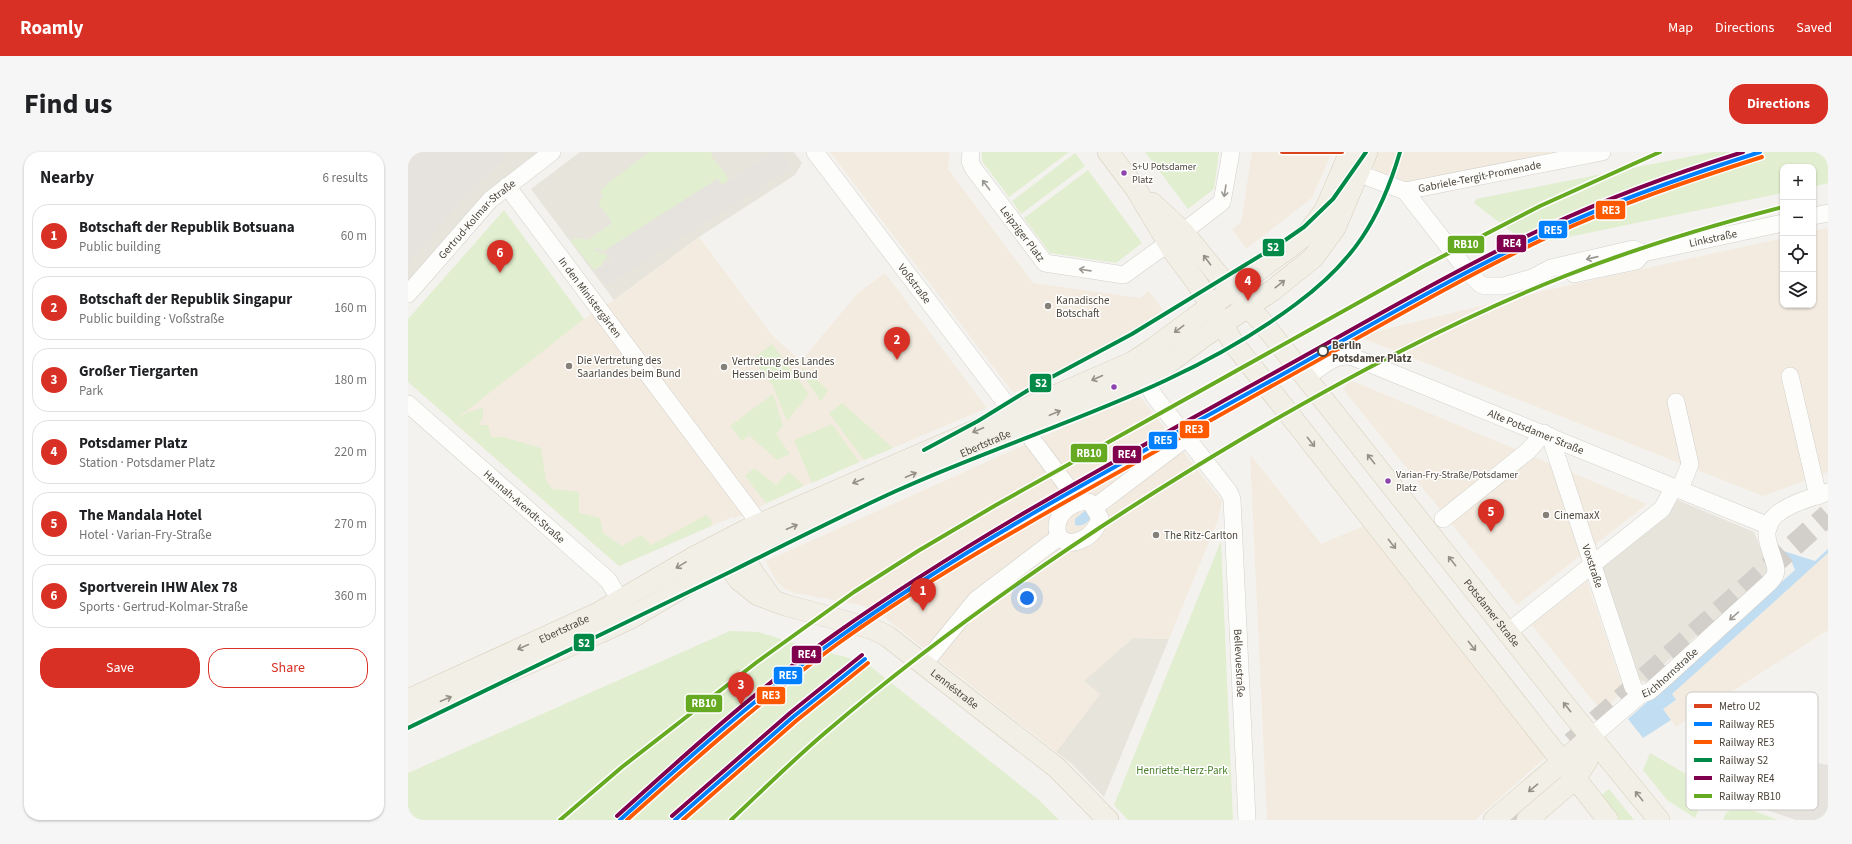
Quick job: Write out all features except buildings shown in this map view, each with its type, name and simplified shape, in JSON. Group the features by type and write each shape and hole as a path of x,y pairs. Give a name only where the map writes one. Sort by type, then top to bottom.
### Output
{"main road":[{"path":"1108,152 1176,238 1215,272 1232,290"},
{"path":"1137,369 1210,306 1300,240 1312,228 1326,210 1351,165 1367,152"},
{"path":"1137,369 1166,365 1305,265 1320,250 1340,218 1351,165"},
{"path":"1176,238 1197,283 1237,348 1608,820"},
{"name":"Potsdamer Straße","path":"1232,290 1248,307 1306,378 1591,737 1659,820"},
{"name":"Ebertstraße","path":"729,549 770,536 1018,421 1137,369"},
{"name":"Ebertstraße","path":"408,715 592,636 626,609 729,549 760,524 1018,421"},
{"name":"Lennéstraße","path":"729,549 745,586 758,595 776,602 879,632 1057,768 1108,820"},
{"name":"Ebertstraße","path":"408,700 598,613 626,609"},
{"path":"1527,820 1575,779 1586,761 1591,737"},
{"name":"Eichhornstraße","path":"1494,820 1591,737"}],"street":[{"name":"Gertrud-Kolmar-Straße","path":"408,294 486,204 552,152"},
{"name":"Voßstraße","path":"815,152 1018,421 1087,504"},
{"name":"Leipziger Platz","path":"971,152 970,161 973,168 1045,263 1124,275 1176,238 1222,202 1231,152"},
{"name":"Gabriele-Tergit-Promenade","path":"1405,191 1602,152"},
{"path":"1351,165 1405,191"},
{"name":"In den Ministergärten","path":"507,186 760,524"},
{"name":"Linkstraße","path":"1405,191 1469,273 1480,284 1490,288 1532,278 1551,268 1633,249 1643,253 1780,224"},
{"path":"1816,215 1828,213"},
{"name":"Alte Potsdamer Straße","path":"1306,378 1336,357 1349,356 1769,526"},
{"name":"Bellevuestraße","path":"1137,369 1155,397 1229,492 1232,500 1247,820"},
{"path":"1769,526 1774,518 1781,512 1823,494 1790,376"},
{"path":"1508,632 1662,509 1677,488 1690,464 1676,402"},
{"name":"Hannah-Arendt-Straße","path":"408,404 608,580 626,609"},
{"path":"1443,519 1547,435"},
{"name":"Voxstraße","path":"1547,435 1593,564 1633,687 1640,695"},
{"path":"1087,504 1100,518 1097,527 1090,534 1076,542 1068,543 1060,537 1056,527 1058,518 1065,510 1087,504 1186,438"},
{"name":"Eichhornstraße","path":"1591,737 1640,695 1650,691 1774,578 1776,570 1768,543 1769,526"},
{"path":"924,665 976,600 1060,537"}],"shaded area":[{"path":"408,152 538,152 520,165 521,167 480,202 477,201 408,281"},
{"path":"408,152 500,152 506,158 469,191 408,264"},
{"path":"580,152 794,152 802,163 795,175 699,237 614,300 531,189"},
{"path":"774,152 781,152 791,168 607,285 596,269 613,259 607,249 718,179 722,185"},
{"path":"830,152 950,152 948,169 1033,283 1140,298 1149,291 1163,310 1126,338 1072,362 1071,367 1013,393"},
{"path":"1252,152 1332,152 1312,198 1246,249 1232,229 1241,222"},
{"path":"1373,152 1568,152 1407,183 1376,172 1373,167"},
{"path":"1828,228 1828,472 1763,496 1357,336 1543,291 1780,239 1780,308 1816,308 1816,230"},
{"path":"699,237 772,335 801,361 858,293 885,273 987,408 808,484 736,518 732,517 619,566 452,421 584,319 614,300"},
{"path":"1350,380 1647,504 1517,605 1343,389"},
{"path":"1138,394 1222,501 1218,520 1169,639 1133,638 1084,681 1100,694 1056,752 880,614 860,605 795,593 785,589 777,582 766,561"},
{"path":"1250,454 1321,544 1366,525 1546,757 1475,820 1267,820"},
{"path":"1673,498 1754,532 1766,561 1768,573 1700,636 1698,634 1661,667 1664,670 1648,683 1639,680 1598,566"},
{"path":"1828,553 1828,630 1731,692 1686,692 1686,721 1676,727 1663,709 1676,701 1672,694"},
{"path":"1587,581 1624,691 1602,712 1532,625"},
{"path":"1133,638 1169,639 1104,797 1072,764 1056,752 1100,694 1083,681"},
{"path":"1818,763 1828,765 1828,820 1796,820 1767,810 1818,810"}],"green space":[{"path":"649,152 711,152 712,157 728,178 727,182 722,186 717,179 604,251 596,248 593,250 608,257 602,262 602,266 594,270 570,240 579,238 588,240 611,224 611,220 598,203 603,197 600,192 605,186"},
{"path":"982,152 1069,152 1009,197 982,161"},
{"path":"1145,152 1219,152 1214,189 1188,209"},
{"path":"1713,152 1828,152 1828,183 1816,186 1816,164 1780,164 1780,194 1529,245 1474,203 1476,199"},
{"path":"1075,153 1085,166 1021,214 1012,201"},
{"path":"1088,170 1142,243 1116,263 1050,253 1024,218"},
{"path":"504,210 584,319 456,419 468,412 483,408 483,417 478,425 488,425 491,437 503,437 541,448 546,480 552,489 579,492 579,513 600,518 603,533 622,546 641,535 652,545 706,515 712,521 711,526 619,566 408,382 408,319"},
{"path":"772,344 809,394 787,421 773,386 753,359"},
{"path":"803,368 828,390 821,401 800,371"},
{"path":"773,394 783,426 776,434 790,454 777,460 749,435 742,441 730,426"},
{"path":"842,403 893,448 864,460 829,413"},
{"path":"832,424 859,462 812,483 794,440"},
{"path":"754,468 776,485 789,472 804,486 766,503 745,476"},
{"name":"Henriette-Herz-Park","path":"1221,541 1233,820 1128,820 1114,805"},
{"path":"730,631 759,632 799,645 865,662 1039,800 1059,820 408,820 408,773"},
{"path":"1650,753 1686,774 1686,810 1699,810 1695,818 1667,800 1643,770"},
{"path":"1609,789 1634,820 1617,820 1599,797"},
{"path":"1731,810 1752,810 1778,820 1723,820 1726,813"}],"water":[{"path":"1087,509 1094,514 1092,517 1084,524 1075,525 1075,519"},
{"path":"1777,549 1815,561 1828,549 1828,553 1672,694 1676,700 1663,709 1671,720 1643,738 1628,719 1795,570 1791,560 1780,557"}],"tunnel":[{"path":"1572,743 1828,515"},
{"path":"1511,820 1557,779"}],"metro line":[{"name":"U2","path":"1282,152 1342,152"}],"rail line":[{"name":"S2","path":"924,450 978,421 1035,386 1132,334 1281,243 1304,227 1333,199 1366,152"},
{"name":"S2","path":"408,728 896,491 1152,387 1202,363 1250,335 1296,304 1316,288 1349,255 1362,238 1383,199 1400,152"},
{"name":"RB10","path":"560,820 622,767 757,662 854,592 918,551 996,505 1424,266 1540,206 1660,152"},
{"name":"RE4","path":"617,816 723,722 806,655 887,598 995,530 1105,466 1408,298 1511,244 1570,216 1619,196 1693,168 1743,152"},
{"name":"RE5","path":"620,820 672,773 779,682 886,604 992,537 1405,305 1476,267 1600,209 1679,179 1760,152"},
{"name":"RE3","path":"627,820 756,708 836,645 920,588 1008,535 1117,472 1409,309 1514,253 1602,213 1681,184 1762,157"},
{"name":"RB10","path":"731,820 826,732 926,651 1082,539 1190,470 1245,437 1402,350 1524,293 1565,276 1646,247 1780,208"},
{"name":"RE4","path":"672,816 790,713 862,655"},
{"name":"RE5","path":"675,820 793,717 865,659"},
{"name":"RE3","path":"683,820 796,721 868,663"}],"place":[{"name":"S+U Potsdamer Platz","path":"1124,173"},
{"name":"Sportverein IHW Alex 78","path":"500,273"},
{"name":"Potsdamer Platz","path":"1248,301"},
{"name":"Kanadische Botschaft","path":"1048,306"},
{"name":"Berlin Potsdamer Platz","path":"1323,351"},
{"name":"Botschaft der Republik Singapur","path":"897,360"},
{"name":"Die Vertretung des Saarlandes beim Bund","path":"569,366"},
{"name":"Vertretung des Landes Hessen beim Bund","path":"724,367"},
{"name":"Varian-Fry-Straße/Potsdamer Platz","path":"1388,481"},
{"name":"CinemaxX","path":"1546,515"},
{"name":"The Mandala Hotel","path":"1491,532"},
{"name":"The Ritz-Carlton","path":"1156,535"},
{"name":"Botschaft der Republik Botsuana","path":"923,611"},
{"name":"Großer Tiergarten","path":"741,705"}]}
